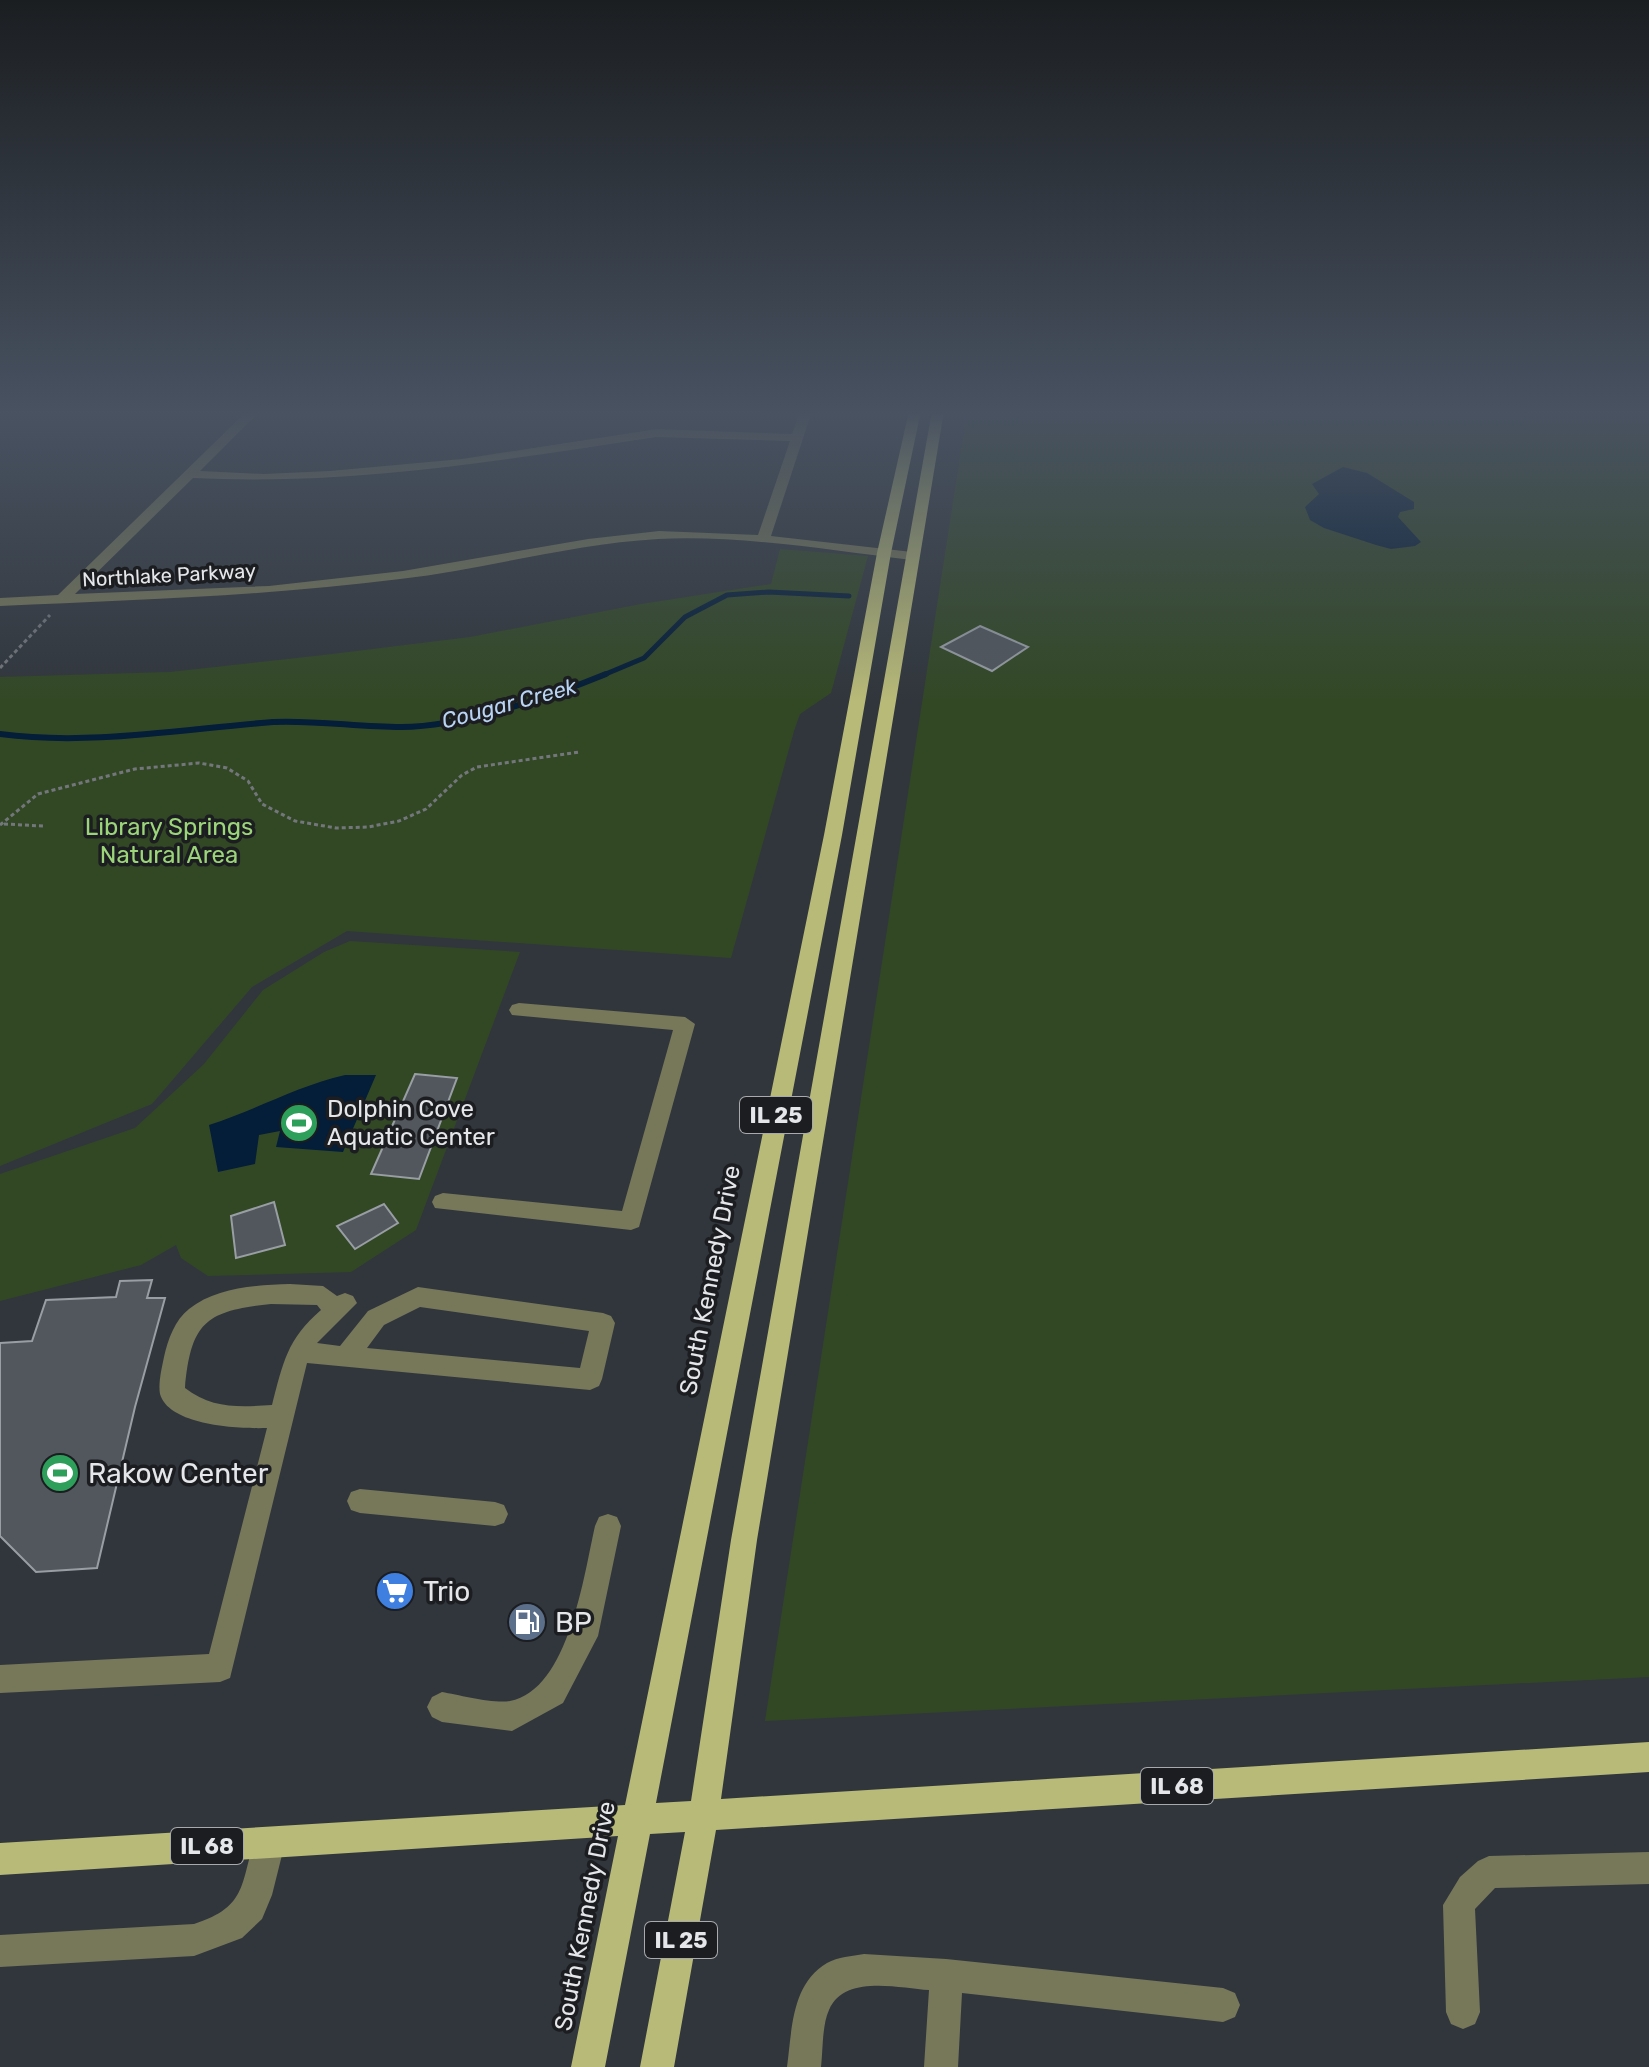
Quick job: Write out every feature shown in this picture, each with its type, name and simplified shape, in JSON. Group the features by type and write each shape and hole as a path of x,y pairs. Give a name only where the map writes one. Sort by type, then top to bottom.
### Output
{"main road":[{"name":"South Kennedy Drive","path":"657,2067 704,1813 904,507"},
{"name":"South Kennedy Drive","path":"588,2067 833,835 911,507"},
{"name":"IL 68","path":"0,1859 704,1813 1649,1757"}],"street":[{"path":"61,600 156,507"},
{"path":"763,539 773,507"},
{"name":"Northlake Parkway","path":"0,602 269,590 403,575 635,537 682,535 763,539 898,555"},
{"path":"443,1202 631,1221 685,1024 519,1010"},
{"path":"0,1679 220,1668 298,1352 312,1332 340,1307 323,1296 299,1293 223,1302 206,1309 188,1325 180,1345 172,1392 207,1416 280,1416"},
{"path":"298,1352 348,1354 590,1379 603,1323 418,1297 376,1318 348,1354"},
{"path":"360,1501 495,1514"},
{"path":"442,1707 512,1716 553,1693 584,1636 608,1526"},
{"path":"0,1951 194,1940 224,1932 256,1903 269,1843"},
{"path":"1463,2012 1459,1905 1471,1888 1489,1872 1649,1868"},
{"path":"804,2067 813,2002 836,1976 864,1970 946,1975 1223,2005"},
{"path":"941,2067 946,1975"}],"path":[{"path":"0,668 61,600"},
{"path":"2,825 38,794 155,765 187,761 231,771 258,792 262,804 284,816 306,824 359,826 406,820 429,808 451,782 475,767 500,760 540,759 579,752"},
{"path":"2,825 43,826"}],"green space":[{"path":"952,507 1649,507 1649,1677 765,1721"},
{"name":"Library Springs Natural Area","path":"780,549 868,556 831,693 800,714 794,731 731,958 347,931 252,987 152,1104 0,1166 0,677 170,672 470,637 641,604 771,584"},
{"name":"Dolphin Cove Aquatic Center","path":"350,941 520,952 416,1230 351,1272 208,1276 181,1258 176,1245 141,1265 0,1301 0,1174 135,1128 204,1064 263,990 324,952"}],"water":[{"path":"1305,507 1414,507 1400,512 1398,517 1421,542 1415,546 1391,549 1324,528 1310,520"},
{"path":"345,1075 376,1075 343,1152 276,1147 280,1131 259,1135 255,1164 218,1172 209,1125 310,1085"}],"building":[{"path":"980,626 1028,647 992,671 941,647"},
{"path":"415,1074 457,1078 419,1179 371,1174"},
{"path":"274,1202 285,1245 236,1258 231,1216"},
{"path":"384,1204 398,1223 355,1249 337,1226"},
{"name":"Rakow Center","path":"152,1280 147,1298 165,1298 135,1407 97,1568 36,1572 0,1536 0,1343 32,1341 46,1300 116,1297 120,1281"}],"waterway":[{"name":"Cougar Creek","path":"603,675 644,658 685,617 727,595 769,592 849,596"},
{"name":"Cougar Creek","path":"0,734 102,737 273,722 425,726 505,709 603,675"}],"place":[{"name":"Dolphin Cove Aquatic Center","path":"299,1123"},
{"name":"Rakow Center","path":"60,1473"},
{"name":"Trio","path":"395,1591"},
{"name":"BP","path":"527,1622"}]}
